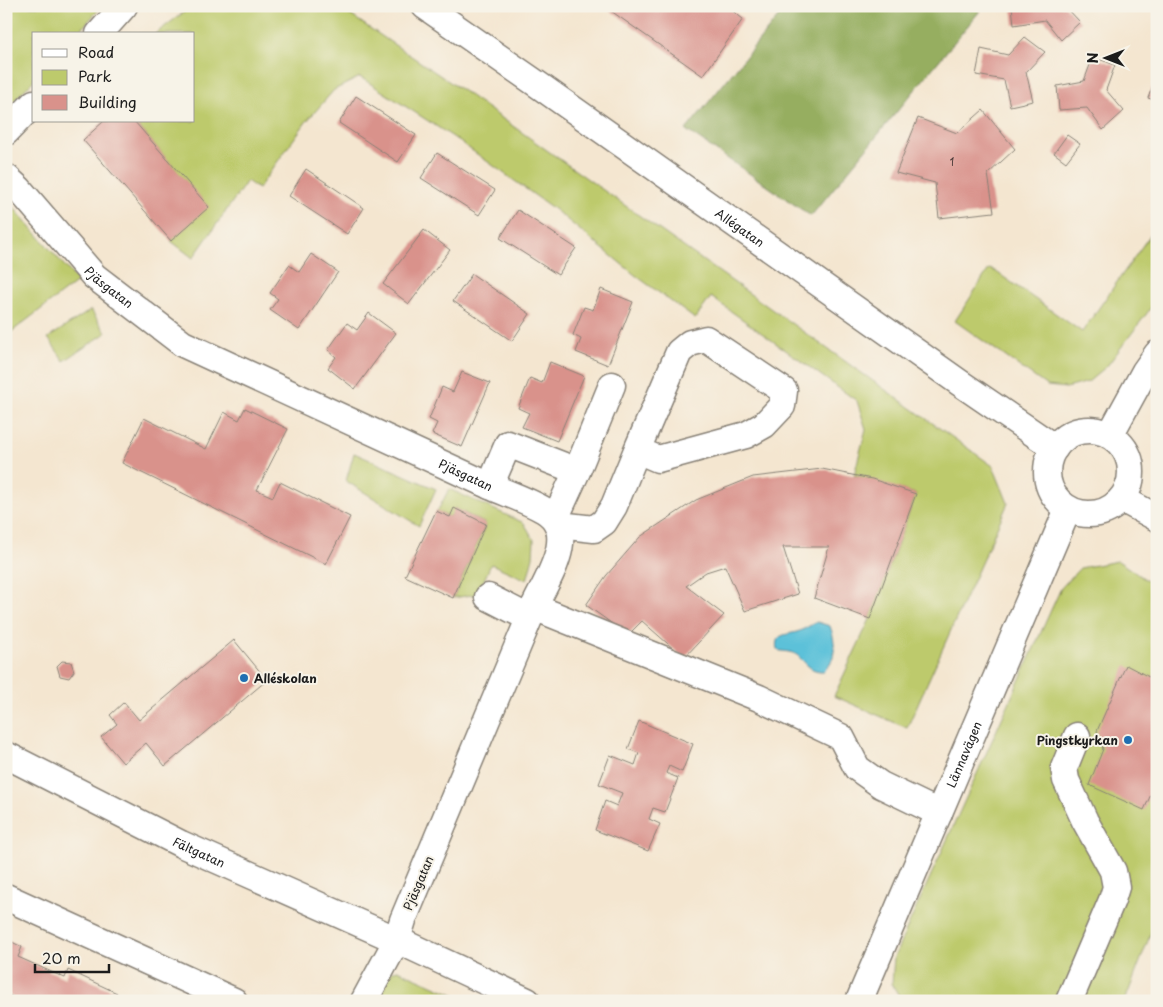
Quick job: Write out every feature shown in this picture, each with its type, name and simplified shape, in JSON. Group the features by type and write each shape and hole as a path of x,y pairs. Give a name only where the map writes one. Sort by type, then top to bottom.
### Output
{"street":[{"path":"101,32 124,6"},
{"name":"Allégatan","path":"425,6 533,80 1054,448"},
{"path":"6,132 32,105"},
{"name":"Pjäsgatan","path":"6,177 19,189 94,276 183,344 545,510 557,522 561,547 403,920 397,940"},
{"path":"612,385 557,522 594,529 604,522 614,506 679,352 690,343 706,340 784,391 782,406 764,425 746,435 658,459 638,450"},
{"path":"1110,435 1145,370 1157,354"},
{"path":"1080,431 1098,431 1110,435 1120,444 1130,461 1130,480 1122,499 1111,508 1097,514 1082,514 1068,509 1056,499 1049,485 1048,462 1054,448 1068,435 1080,431"},
{"path":"490,486 508,444 577,471"},
{"path":"1122,499 1157,518"},
{"name":"Lännavägen","path":"860,1000 1068,509"},
{"path":"488,597 759,698 841,738 857,768 881,785 939,813"},
{"path":"1069,1001 1116,887 1113,871 1085,821 1066,780 1064,768 1077,736"},
{"name":"Fältgatan","path":"6,755 181,844 397,940 527,1001"},
{"path":"6,897 234,1001"},
{"path":"364,1001 397,940"}],"green space":[{"path":"6,6 102,6 79,32 32,32 32,82 6,109"},
{"path":"192,6 334,6 340,8 469,95 993,466 1008,503 907,728 834,696 870,619 916,494 854,475 866,429 857,401 711,297 695,319 635,275 554,209 453,137 360,77 334,90 306,122 258,189 247,181 193,258 171,241 208,207 135,122 195,122 195,32 158,32"},
{"path":"787,6 984,6 811,216 686,130"},
{"path":"13,207 78,281 6,336 6,208"},
{"path":"1157,225 1157,300 1107,366 1088,382 1066,388 1047,386 955,321 989,269 995,271 1082,332"},
{"path":"91,310 106,333 64,361 48,338"},
{"path":"354,453 436,489 419,526 346,481"},
{"path":"449,489 524,523 534,540 533,557 527,580 491,564 478,594 453,598 486,524 455,508 450,517 437,512"},
{"path":"1118,561 1157,587 1157,917 1125,1001 902,1001 892,984 894,957 1061,588 1080,568"},
{"path":"398,970 455,995 452,1001 373,1001 389,972"}],"water":[{"path":"817,622 830,626 834,644 833,656 824,671 815,670 795,654 777,650 776,644 780,637 802,630"}],"building":[{"path":"604,6 726,6 743,19 703,76"},
{"path":"1012,6 1065,6 1080,22 1061,40 1045,20 1014,25"},
{"path":"1025,37 1045,52 1026,72 1033,101 1010,106 1004,80 976,75 981,49 1008,55"},
{"path":"1093,57 1115,65 1106,90 1124,111 1103,130 1087,108 1059,110 1057,86 1084,81"},
{"path":"1157,75 1157,101 1148,98"},
{"path":"356,96 416,135 398,162 339,123"},
{"path":"983,110 1015,149 988,174 994,212 939,218 935,183 896,173 918,118 957,133"},
{"path":"103,122 135,122 209,207 171,241 83,140"},
{"path":"1067,135 1080,144 1066,162 1054,153"},
{"path":"437,153 495,190 479,215 421,178"},
{"path":"306,169 364,208 347,234 289,196"},
{"path":"518,210 576,248 558,275 500,238"},
{"path":"424,230 450,250 409,304 383,284"},
{"path":"311,254 338,272 299,330 270,310 278,299 270,293 289,265 299,272"},
{"path":"472,274 530,314 512,341 453,301"},
{"path":"601,289 633,302 608,365 576,352 581,339 573,335 584,307 593,310"},
{"path":"369,313 396,333 355,389 328,368 336,357 328,350 347,323 357,330"},
{"path":"550,362 584,376 557,441 522,427 529,413 518,408 530,378 542,383"},
{"path":"462,372 490,383 462,447 432,434 437,423 429,419 442,387 453,392"},
{"path":"245,408 288,429 257,490 273,497 280,482 350,517 326,564 122,463 144,418 206,449 224,412 239,420"},
{"path":"822,469 872,479 916,494 870,619 814,598 829,547 783,547 798,594 745,611 725,566 706,572 686,586 724,615 684,658 642,621 628,635 586,605 606,576 640,537 696,500 753,477"},
{"path":"454,508 486,524 453,598 405,576 436,511 450,517"},
{"path":"234,640 267,680 165,766 146,743 123,763 101,737 117,724 110,715 124,702 139,720"},
{"path":"62,661 71,662 74,671 69,678 60,676 57,666"},
{"name":"Pingstkyrkan","path":"1126,665 1149,677 1157,674 1157,781 1144,810 1089,785 1103,749 1097,731"},
{"path":"639,721 693,744 682,772 669,766 666,773 678,778 665,812 653,808 649,819 660,824 648,851 595,830 605,801 617,806 622,793 599,784 610,755 635,765 639,753 628,749"},
{"path":"6,939 22,947 18,957 65,978 68,970 117,993 114,1001 21,1001 6,994"}],"place":[{"name":"Alléskolan","path":"244,678"},
{"name":"Pingstkyrkan","path":"1128,740"}]}
